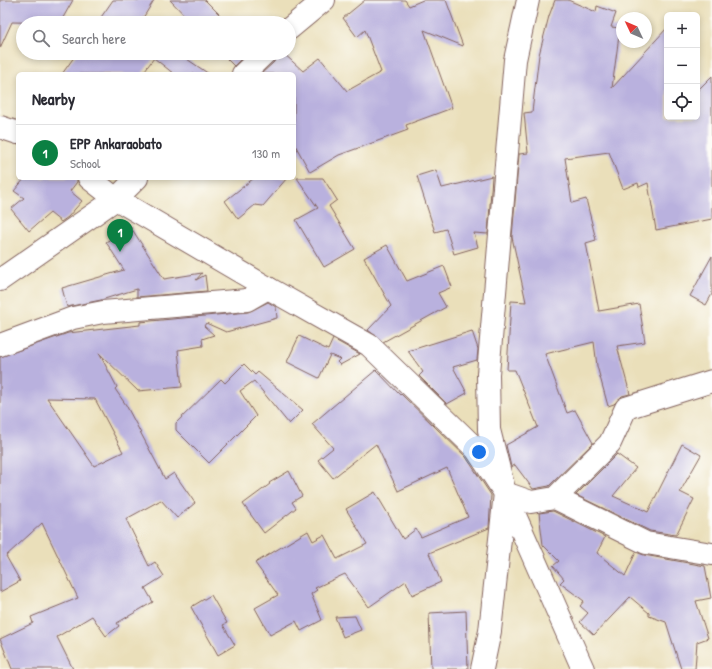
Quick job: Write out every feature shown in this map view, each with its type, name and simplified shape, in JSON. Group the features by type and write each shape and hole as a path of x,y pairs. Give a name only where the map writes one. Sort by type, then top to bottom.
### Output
{"street":[{"path":"296,23 324,0"},
{"path":"528,0 515,60 488,374 489,430 506,493 583,669"},
{"path":"245,72 258,60"},
{"path":"0,126 16,132"},
{"path":"92,180 116,199 369,345 476,449 506,493 531,502 556,498 646,543 712,554"},
{"path":"0,280 116,199 136,180"},
{"path":"0,345 72,318 103,312 248,300 268,288"},
{"path":"556,498 610,443 626,408 712,381"},
{"path":"482,669 490,630 506,493"}],"building":[{"path":"0,0 73,0 64,16 16,16 16,22 12,22 0,48"},
{"path":"113,0 154,0 144,16 102,16"},
{"path":"170,0 205,0 221,16 185,16"},
{"path":"365,0 405,0 409,6 423,0 446,0 463,46 424,30 452,108 406,125 408,130 339,155 310,172 296,147 296,72 263,72 275,60 291,60 303,71 320,58 347,91 381,72 365,30 357,37 343,18"},
{"path":"555,0 568,0 596,12 597,6 616,13 611,27 616,28 616,48 617,48 612,88 649,48 652,48 652,44 664,31 664,120 700,120 700,88 712,76 712,219 656,230 648,183 639,187 638,183 623,189 609,152 565,158 572,203 586,199 596,240 586,243 599,311 639,304 645,342 617,346 630,394 622,396 614,404 608,406 597,366 594,342 545,354 567,413 575,410 593,443 549,486 533,489 515,465 511,467 506,445 538,427 515,370 507,370 511,301 526,302 512,237 519,154 528,153 524,113 532,112 539,55 549,16"},
{"path":"72,60 152,60 144,72 63,72"},
{"path":"156,60 188,60 206,72 172,72"},
{"path":"228,60 240,60 234,66"},
{"path":"436,170 442,188 492,176 488,234 474,233 478,247 454,254 446,229 435,232 417,176"},
{"path":"297,178 323,178 337,200 329,206 355,249 324,267 296,220 318,208"},
{"path":"23,180 77,180 70,191 82,201 68,217 61,222 50,213 29,231 11,209 24,198 14,191"},
{"path":"251,180 285,180 263,206 255,205 238,219 225,201"},
{"path":"130,226 164,279 202,273 196,280 205,275 207,291 137,297 137,289 101,300 67,307 62,288 124,270 106,242"},
{"path":"387,245 407,281 444,266 452,287 438,293 446,307 383,342 368,330 391,306 364,258"},
{"path":"712,256 712,294 706,305 690,296"},
{"path":"268,302 276,307 277,318 226,332 206,323 204,326 214,335 202,339 203,346 178,350 182,387 138,391 99,353 117,387 115,389 126,405 165,479 174,473 195,503 177,518 161,500 126,519 149,566 155,562 164,576 145,588 153,602 117,623 119,626 106,636 92,616 57,637 73,669 12,669 0,639 33,623 31,617 78,598 42,523 6,556 20,581 0,592 0,357 68,333 140,325 140,322 248,312","holes":["47,398 95,399 123,452 94,466"]},
{"path":"472,331 478,349 477,360 453,367 467,393 447,404 419,376 423,372 408,351"},
{"path":"299,336 328,350 333,339 360,354 340,365 337,362 340,359 330,355 319,378 287,362"},
{"path":"244,364 255,375 258,372 303,410 289,424 254,381 240,391 256,416 209,463 176,430 176,423 221,379 225,383"},
{"path":"376,370 400,395 401,394 466,457 491,495 489,528 429,553 441,582 412,595 406,581 369,607 345,574 315,588 317,590 311,594 322,620 301,631 296,621 270,635 255,608 278,595 255,563 308,531 313,541 324,535 337,559 367,544 346,509 375,492 403,539 416,529 421,537 468,517 447,468 398,491 376,444 333,478 318,460 333,448 312,424"},
{"path":"682,444 701,455 680,492 694,499 676,535 650,531 576,495 617,454 636,468 613,496 648,512"},
{"path":"289,471 302,496 292,502 296,508 264,533 243,504 270,484 269,483"},
{"path":"553,511 605,537 597,553 625,576 636,552 644,555 705,566 711,598 696,601 708,638 697,642 695,669 681,669 666,622 649,616 649,613 630,597 594,635 580,622 588,613 580,606 584,601 560,583 564,579 553,566 559,561 543,545 539,513"},
{"path":"211,595 227,623 223,625 235,645 218,655 191,607"},
{"path":"466,611 468,669 431,669 429,613"},
{"path":"355,616 361,630 343,637 335,617"}],"place":[{"name":"EPP Ankaraobato","path":"120,252"}]}
